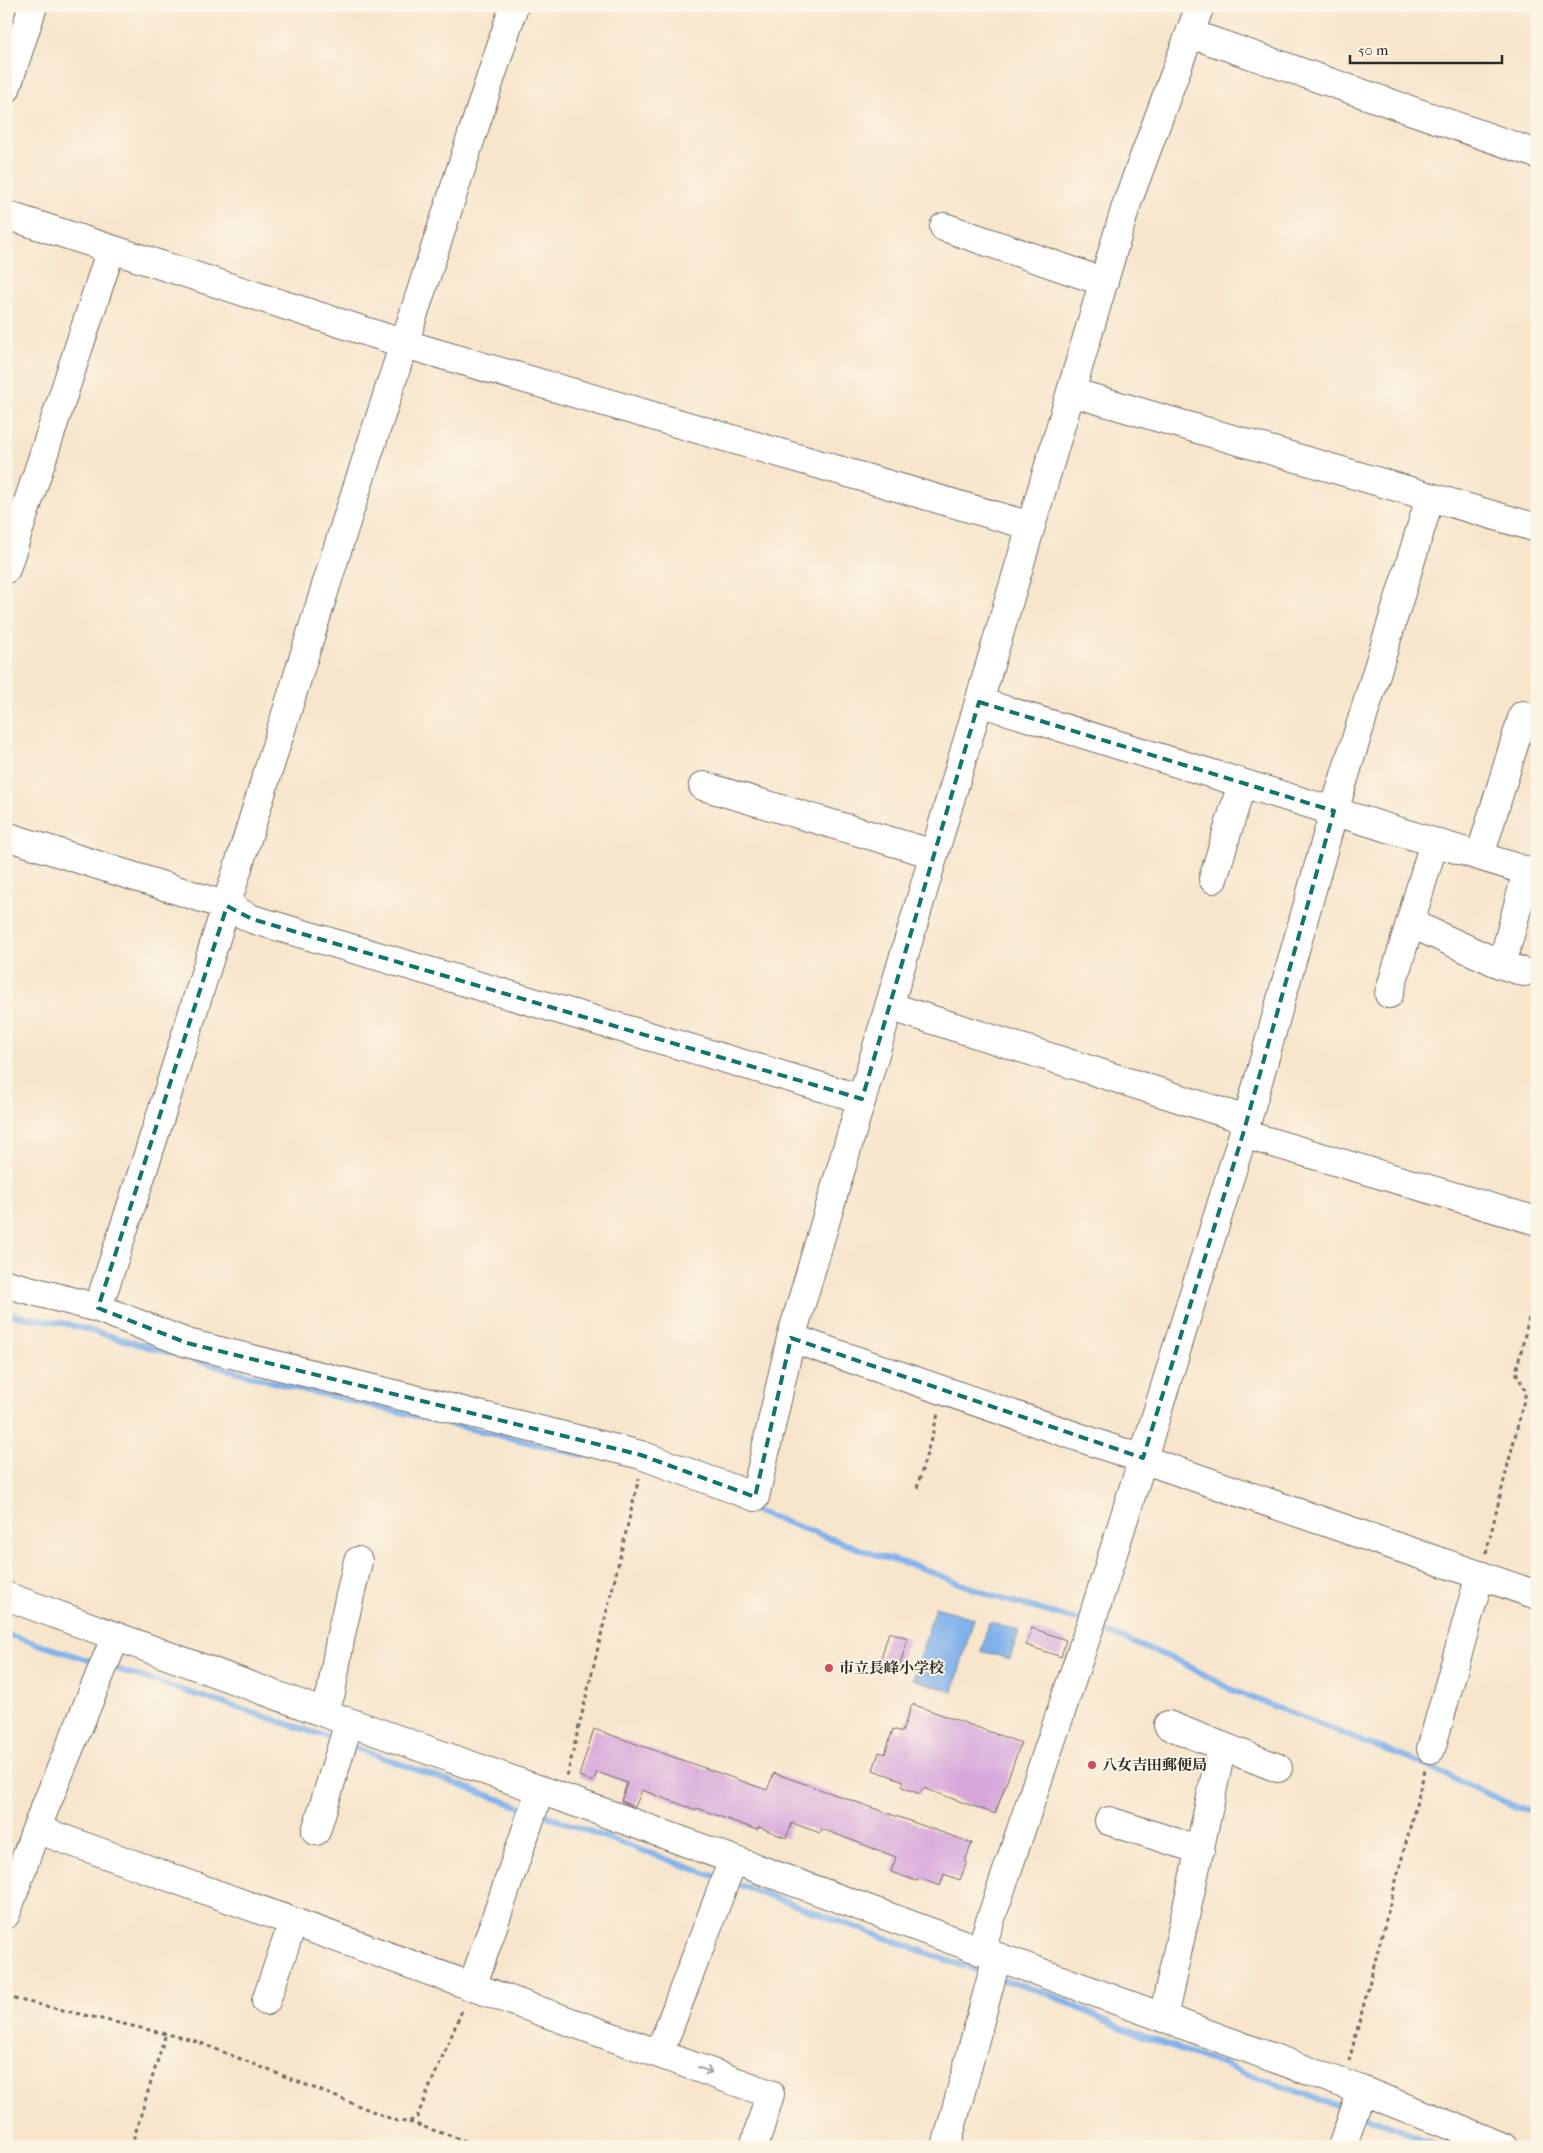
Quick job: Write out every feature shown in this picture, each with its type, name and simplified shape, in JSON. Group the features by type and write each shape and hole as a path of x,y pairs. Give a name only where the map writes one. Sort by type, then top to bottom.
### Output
{"street":[{"path":"6,89 33,6"},
{"path":"98,1308 227,906 344,528 514,6"},
{"path":"6,1284 98,1308 187,1343 641,1455 755,1497 791,1338 1127,203 1200,6"},
{"path":"1191,34 1537,154"},
{"path":"6,215 405,344 1031,526"},
{"path":"944,227 1104,282"},
{"path":"6,569 111,249"},
{"path":"1071,392 1537,528"},
{"path":"946,2147 989,1954 1245,1127 1334,811 1430,498"},
{"path":"979,702 1532,872 1513,968 1410,923"},
{"path":"1480,856 1523,715"},
{"path":"1213,879 1242,783"},
{"path":"704,786 934,854"},
{"path":"6,836 227,906 252,919 862,1099"},
{"path":"1390,994 1434,842"},
{"path":"889,1006 1245,1127 1537,1221"},
{"path":"791,1338 1537,1595"},
{"path":"324,1712 331,1693 341,1634 358,1561"},
{"path":"1432,1749 1480,1575"},
{"path":"6,1596 1163,2018 1350,2093 1504,2147"},
{"path":"6,1914 36,1829 116,1636"},
{"path":"316,1831 349,1722"},
{"path":"1168,1725 1278,1768"},
{"path":"1163,2018 1222,1746"},
{"path":"472,1987 551,1794"},
{"path":"1109,1821 1200,1850"},
{"path":"36,1829 770,2094 754,2147"},
{"path":"659,2054 733,1860"},
{"path":"266,2002 293,1922"},
{"path":"1342,2147 1350,2093"}],"path":[{"path":"1480,1575 1526,1392 1516,1372 1537,1286"},
{"path":"917,1488 945,1390"},
{"path":"551,1794 640,1475"},
{"path":"1350,2093 1364,2012 1432,1749"},
{"path":"409,2122 416,2116 472,1987"},
{"path":"6,1997 193,2040 398,2121 409,2122 484,2147"},
{"path":"131,2147 166,2033"}],"highlighted area":[{"path":"979,702 1334,811 1243,1134 1143,1458 791,1338 755,1497 641,1455 187,1343 98,1308 227,906 252,919 862,1099"}],"water":[{"path":"935,1607 974,1618 953,1692 913,1679"},
{"path":"989,1622 1019,1631 1010,1659 981,1651"}],"building":[{"path":"1032,1628 1066,1640 1061,1657 1026,1645"},
{"path":"889,1632 908,1638 900,1664 881,1658"},
{"path":"912,1704 1021,1743 995,1814 923,1788 920,1794 902,1787 904,1781 873,1770 879,1752 885,1754 893,1729 902,1732"},
{"path":"594,1729 767,1790 774,1773 972,1843 965,1861 967,1862 960,1880 944,1874 940,1886 919,1878 917,1881 891,1872 896,1857 822,1829 820,1833 792,1823 786,1838 759,1827 757,1830 697,1808 696,1810 642,1790 635,1807 621,1801 627,1783 597,1772 593,1782 579,1776"}],"waterway":[{"path":"6,1314 67,1324 292,1387 583,1455"},
{"path":"744,1507 879,1556 921,1568 992,1596 1076,1620"},
{"path":"1102,1630 1181,1662 1232,1690 1432,1768 1516,1807 1537,1814"},
{"path":"6,1634 98,1663"},
{"path":"110,1667 331,1738"},
{"path":"356,1748 526,1809"},
{"path":"538,1813 719,1878"},
{"path":"731,1882 985,1974"},
{"path":"997,1978 1046,1993 1119,2027 1347,2110"},
{"path":"1359,2114 1443,2147"}],"place":[{"name":"市立長峰小学校","path":"829,1668"},
{"name":"八女吉田郵便局","path":"1092,1765"}]}
